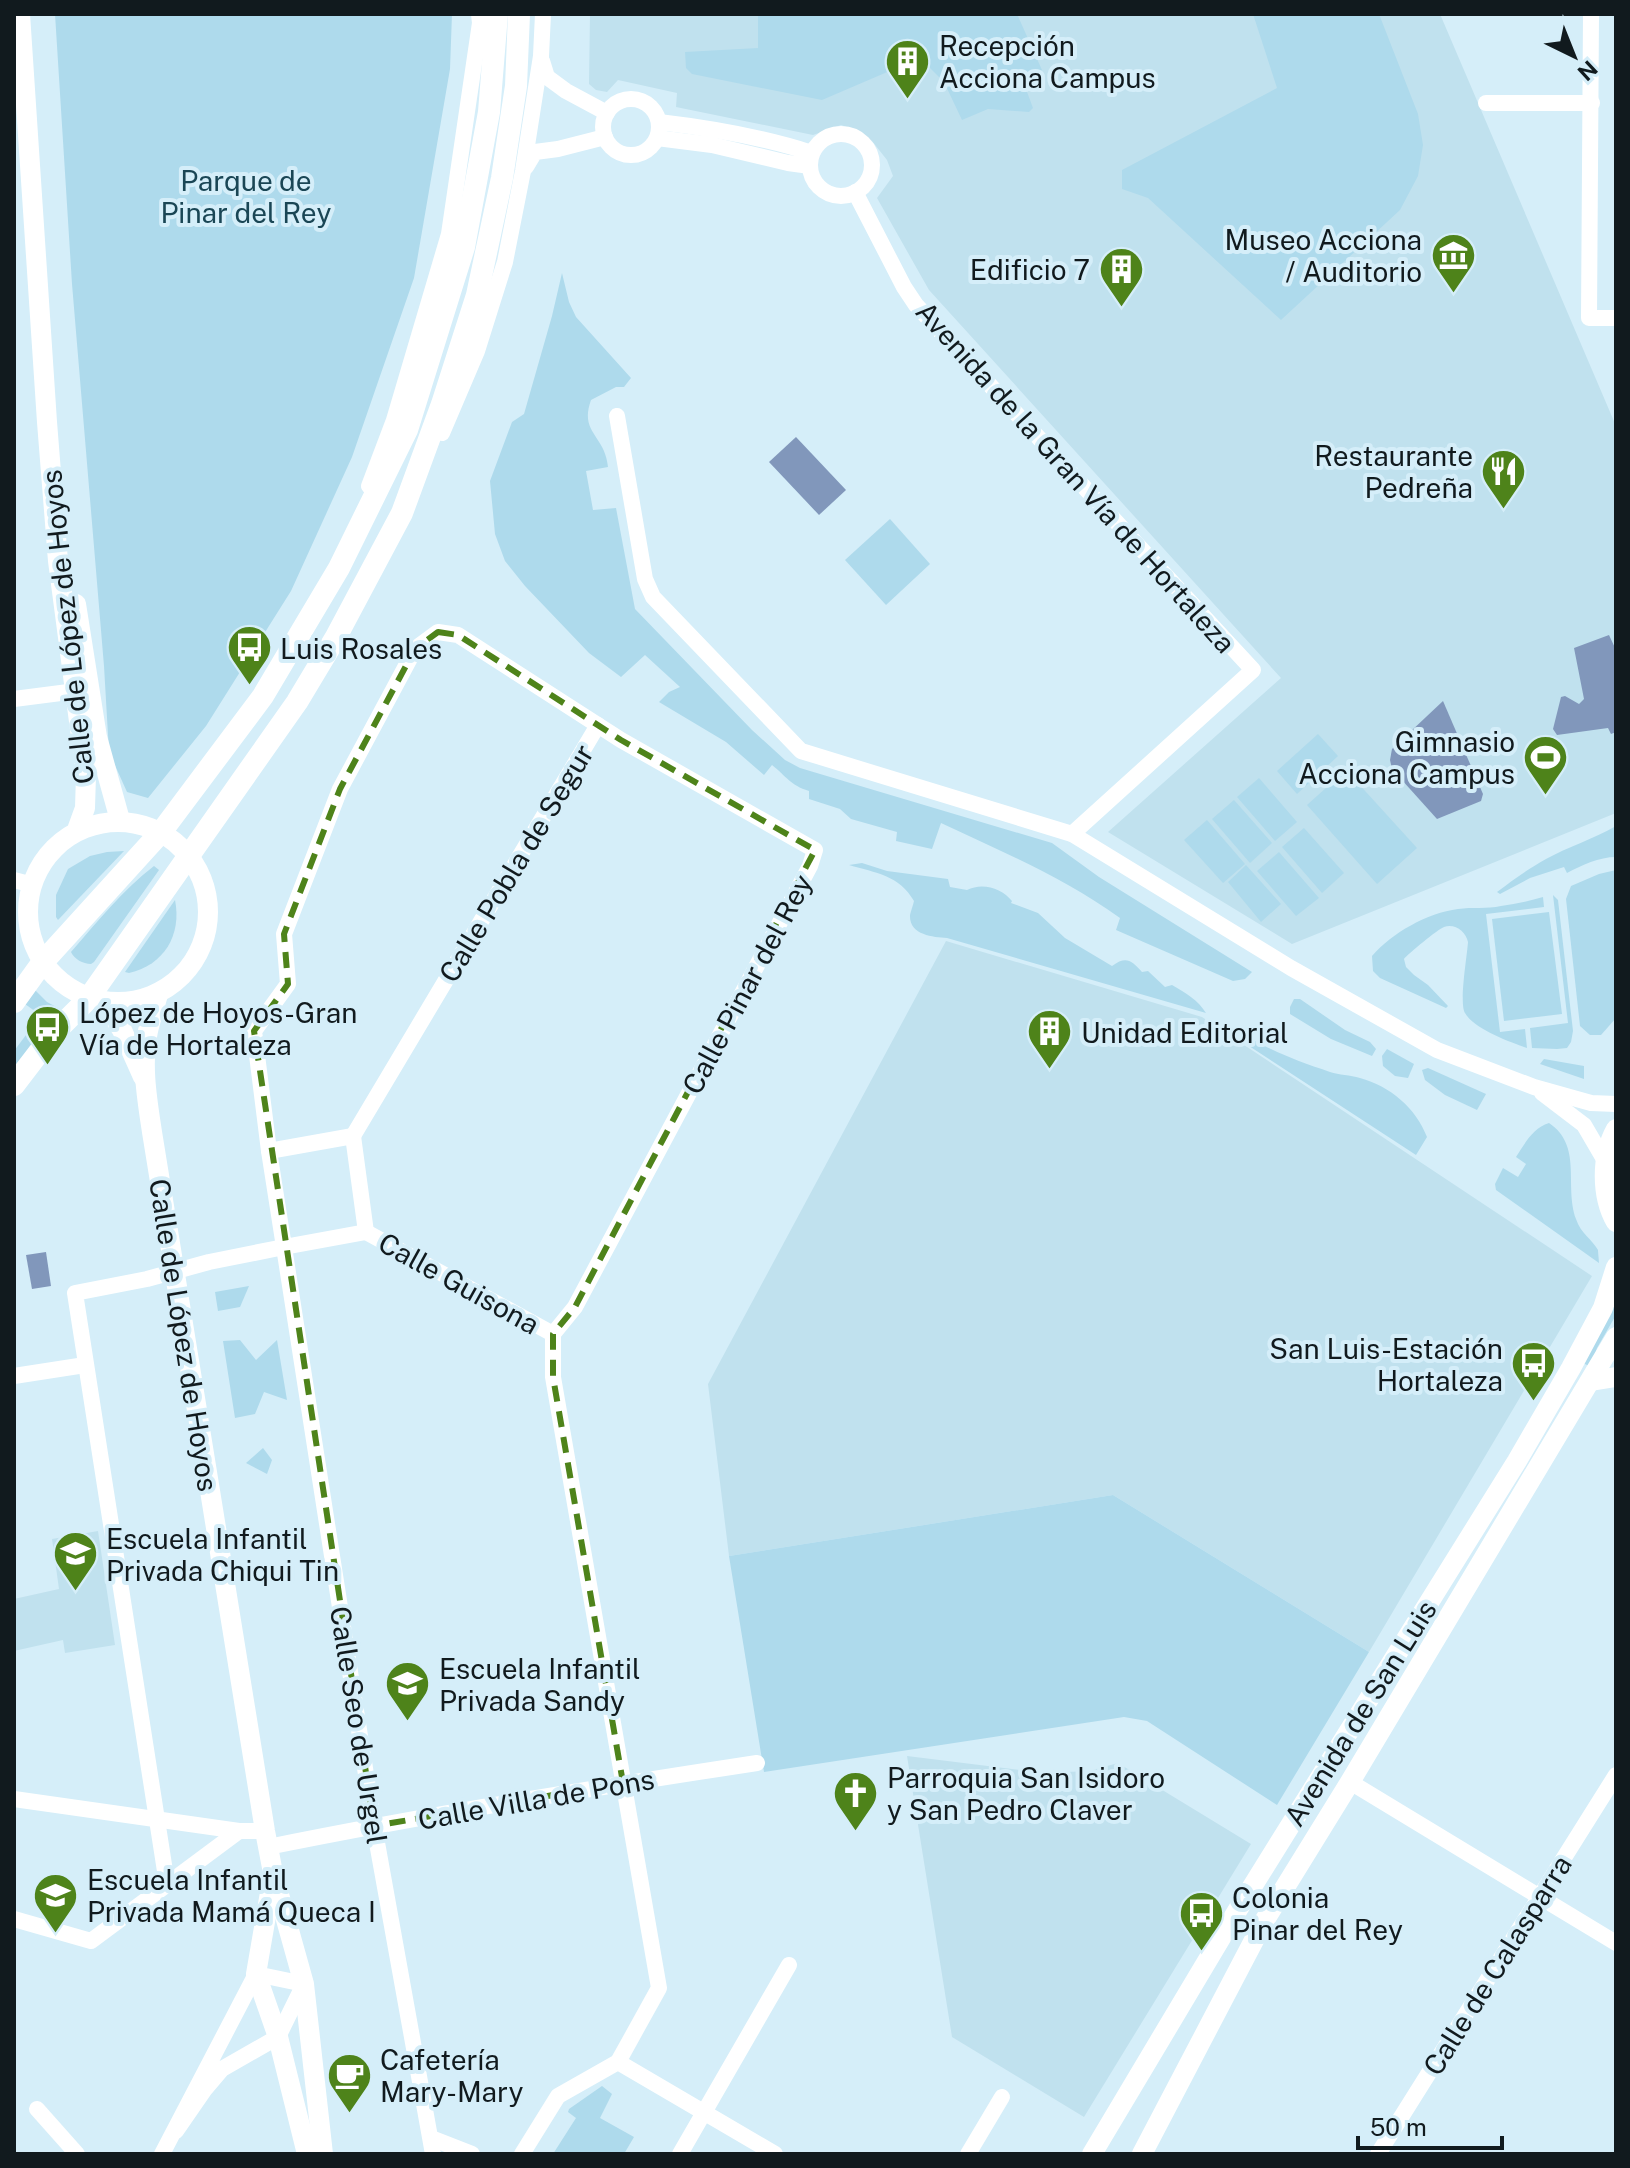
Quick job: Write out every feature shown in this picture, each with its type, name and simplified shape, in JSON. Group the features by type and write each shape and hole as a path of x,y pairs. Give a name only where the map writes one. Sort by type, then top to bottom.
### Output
{"main road":[{"path":"14,1002 42,963 162,831 263,696 339,568 407,430 464,247 489,112 497,14"},
{"path":"14,1085 53,1034 96,1001 191,854 297,702 336,637 402,513 477,295 502,178 516,86 519,14"}],"street":[{"name":"Calle de López de Hoyos","path":"20,14 58,561 82,690 120,820"},
{"path":"339,568 394,420 449,234 479,14"},
{"path":"402,513 441,435 477,351 505,262 541,56 543,14"},
{"path":"1591,14 1589,318 1616,318"},
{"path":"541,56 547,77 607,113"},
{"path":"638,100 656,112 658,130 652,146 636,155 626,155 617,151 605,137 604,121 618,102 638,100"},
{"path":"1486,103 1592,103"},
{"path":"658,130 788,163 811,160"},
{"path":"843,133 861,141 868,148 872,167 870,177 855,192 838,196 816,183 811,160 817,145 833,134 843,133"},
{"path":"523,171 535,152 605,137"},
{"name":"Avenida de la Gran Vía de Hortaleza","path":"855,192 916,305 1253,670 1072,834"},
{"path":"617,416 645,579 653,597 801,751 1072,834 1291,968 1437,1050 1534,1087 1591,1103 1616,1104"},
{"name":"Calle Pobla de Segur","path":"269,1151 254,1031 288,984 284,934 340,789 415,649 438,632 458,635 598,725 353,1136"},
{"name":"Calle de López de Hoyos","path":"77,830 85,808 82,690"},
{"path":"14,699 82,690"},
{"name":"Calle Pinar del Rey","path":"553,1334 575,1307 810,866 815,850 598,725"},
{"path":"120,820 162,831 191,854 202,877 209,911 201,949 174,984 135,1002 96,1001 42,963 33,948 24,883 77,830 120,820"},
{"name":"Calle de López de Hoyos","path":"158,994 147,1033 145,1082 266,1839 304,1984 323,2154"},
{"name":"Calle de López de Hoyos","path":"96,1001 122,1030 145,1082"},
{"path":"1534,1087 1584,1125 1605,1161"},
{"path":"1616,1129 1605,1161 1606,1194 1616,1222"},
{"path":"167,1884 75,1293 174,1273 209,1262 366,1232 353,1136 269,1151"},
{"name":"Calle Seo de Urgel","path":"269,1151 374,1826 432,2146"},
{"name":"Calle Guisona","path":"366,1232 553,1334"},
{"name":"Avenida de San Luis","path":"1092,2154 1237,1911 1524,1449 1603,1308 1616,1267"},
{"path":"522,2154 558,2096 618,2062 659,1988 553,1377 553,1334"},
{"name":"Avenida de San Luis","path":"1142,2154 1263,1923 1616,1337"},
{"path":"14,1376 85,1365"},
{"path":"1591,1381 1616,1377"},
{"name":"Calle Villa de Pons","path":"14,1799 239,1831 266,1839 374,1826 757,1763"},
{"name":"Calle de Calasparra","path":"1378,2154 1616,1775"},
{"path":"1350,1782 1616,1943"},
{"path":"14,1919 91,1941 239,1831"},
{"path":"176,2131 256,1974 273,1873"},
{"path":"680,2154 789,1965"},
{"path":"162,2154 222,2069 278,2037 304,1984 256,1974"},
{"path":"256,1974 278,2037 307,2154"},
{"path":"618,2062 775,2154"},
{"path":"968,2154 1002,2097"},
{"path":"37,2109 77,2154"},
{"path":"432,2146 472,2154"}],"highlighted area":[{"path":"438,632 458,635 621,740 815,850 575,1307 553,1334 553,1377 623,1783 374,1826 254,1031 288,984 284,934 340,789 415,649"}],"shaded area":[{"path":"590,14 1440,14 1616,426 1616,813 1292,944 1108,832 1281,678 929,290 877,198 893,176 887,160 872,141 859,131 841,125 813,135 676,107 677,93 618,80 607,92 596,90 589,84"},
{"path":"796,437 846,490 819,515 769,462"},
{"path":"1609,635 1616,650 1616,732 1611,734 1608,728 1557,735 1553,729 1561,697 1579,704 1584,699 1574,648"},
{"path":"1443,701 1483,794 1481,801 1437,819 1392,769 1390,760 1392,749"},
{"path":"946,941 1202,1017 1592,1276 1369,1652 1113,1495 729,1556 708,1384"},
{"path":"46,1252 51,1286 32,1289 26,1255"},
{"name":"Escuela Infantil Privada Chiqui Tin","path":"98,1531 115,1645 65,1653 63,1640 14,1651 14,1599 59,1589 52,1539"},
{"path":"907,1756 1044,1773 1089,1771 1118,1763 1251,1844 1084,2117 952,2037"}],"green space":[{"name":"Parque de Pinar del Rey","path":"55,14 452,14 450,69 414,278 352,457 291,591 206,726 148,798 127,792 109,752 72,284"},
{"path":"758,14 1017,14 1042,70 1023,81 1033,108 1029,112 988,109 962,120 944,82 920,58 822,100 692,74 686,68 685,52 758,48"},
{"path":"1253,14 1379,14 1418,114 1423,145 1418,176 1400,210 1281,320 1148,198 1122,189 1122,170 1277,88"},
{"path":"562,273 576,317 631,378 624,387 616,387 591,400 588,420 606,456 608,467 586,471 593,510 616,508 635,609 752,730 785,760 800,768 1052,843 1099,877 1252,972 1245,979 1233,981 1116,930 1120,918 1077,890 941,823 932,849 896,841 897,832 851,819 840,809 809,799 809,791 793,783 772,765 764,775 726,742 659,702 680,687 645,655 621,677 589,653 505,561 495,534 490,481 512,422 524,414"},
{"path":"890,519 930,564 886,605 845,560"},
{"path":"1318,734 1338,756 1297,794 1277,771"},
{"path":"1346,770 1417,848 1377,884 1307,805"},
{"path":"1259,778 1297,822 1275,841 1237,797"},
{"path":"1234,800 1272,843 1250,863 1212,819"},
{"path":"1207,820 1245,864 1223,883 1184,840"},
{"path":"1616,826 1616,857 1597,860 1567,873 1564,867 1530,878 1500,894 1497,892 1546,859"},
{"path":"1304,828 1344,873 1322,893 1282,847"},
{"path":"124,851 58,920 56,895 68,869 90,856"},
{"path":"1279,852 1319,898 1296,916 1257,871"},
{"path":"862,863 887,871 948,879 950,887 997,890 1008,896 1011,903 1038,913 1065,938 1112,966 1125,960 1131,962 1142,972 1148,971 1165,987 1172,985 1187,994 1206,1013 947,938 923,934 911,922 914,901 908,892 886,876 849,865"},
{"path":"1246,865 1281,904 1261,922 1228,882"},
{"path":"154,866 159,870 94,962 88,964 77,959 71,952 121,896"},
{"path":"1616,870 1616,1018 1601,1035 1590,1035 1580,1026 1566,899 1571,886"},
{"path":"1553,895 1558,900 1573,1031 1567,1048 1532,1048 1530,1028 1568,1023"},
{"path":"1543,897 1544,907 1486,914 1500,1032 1525,1029 1527,1048 1484,1030 1465,1013 1463,990 1468,942 1456,927 1441,929 1404,959 1406,967 1428,985 1448,1006 1446,1008 1380,978 1373,971 1372,956 1390,940 1422,920 1446,911 1496,907"},
{"path":"175,900 176,925 168,947 152,963 125,972"},
{"path":"1549,912 1562,1014 1504,1021 1492,919"},
{"path":"35,990 60,1009 50,1022 25,1004"},
{"path":"1294,999 1300,999 1345,1030 1370,1042 1376,1049 1372,1056 1331,1039 1290,1014"},
{"path":"32,1027 41,1034 14,1068 14,1051"},
{"path":"1250,1038 1299,1061 1371,1082 1401,1100 1416,1117 1427,1137 1416,1155 1246,1044"},
{"path":"1387,1049 1414,1064 1408,1078 1395,1076 1383,1066 1382,1056"},
{"path":"1544,1059 1584,1066 1584,1079 1540,1064"},
{"path":"1428,1068 1486,1094 1477,1110 1445,1095 1425,1080 1422,1070"},
{"path":"1549,1123 1566,1143 1576,1219 1598,1250 1599,1263 1496,1190 1495,1184 1503,1168 1518,1177 1526,1164 1516,1157 1534,1132"},
{"path":"249,1286 240,1307 218,1311 215,1292"},
{"path":"1616,1302 1616,1315 1597,1348 1591,1367 1583,1363"},
{"path":"240,1340 256,1360 277,1340 287,1400 264,1392 255,1414 235,1418 223,1341"},
{"path":"263,1448 272,1460 267,1474 246,1463"},
{"path":"1113,1495 1369,1652 1277,1805 1147,1721 1124,1717 764,1772 729,1556"},
{"path":"602,2086 612,2094 600,2118 634,2137 624,2154 553,2154 576,2118 568,2112 569,2109"}],"place":[{"name":"Recepción Acciona Campus","path":"908,100"},
{"name":"Museo Acciona / Auditorio","path":"1453,294"},
{"name":"Edificio 7","path":"1121,308"},
{"name":"Restaurante Pedreña","path":"1504,510"},
{"name":"Luis Rosales","path":"249,687"},
{"name":"Gimnasio Acciona Campus","path":"1546,796"},
{"name":"López de Hoyos-Gran Vía de Hortaleza","path":"48,1067"},
{"name":"Unidad Editorial","path":"1050,1071"},
{"name":"San Luis-Estación Hortaleza","path":"1534,1403"},
{"name":"Escuela Infantil Privada Chiqui Tin","path":"75,1593"},
{"name":"Escuela Infantil Privada Sandy","path":"408,1723"},
{"name":"Parroquia San Isidoro y San Pedro Claver","path":"856,1832"},
{"name":"Escuela Infantil Privada Mamá Queca I","path":"56,1934"},
{"name":"Colonia Pinar del Rey","path":"1201,1952"},
{"name":"Cafetería Mary-Mary","path":"349,2114"}]}
